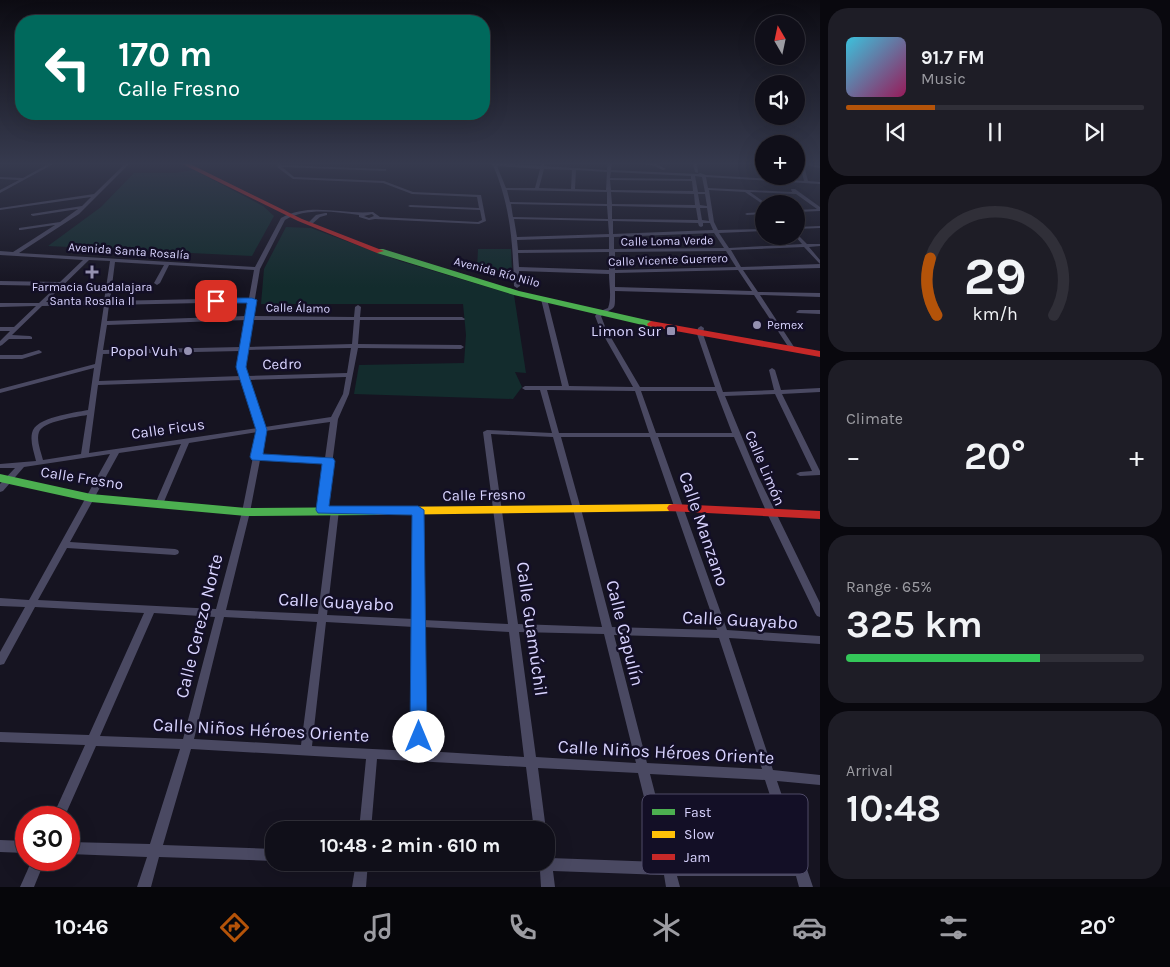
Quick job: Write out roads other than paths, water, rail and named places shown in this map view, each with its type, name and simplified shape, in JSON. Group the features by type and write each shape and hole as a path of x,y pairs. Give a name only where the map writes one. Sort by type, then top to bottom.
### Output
{"main road":[{"name":"Avenida Río Nilo","path":"275,204 294,213 314,217 339,236 544,299 701,331 791,346 820,348"},
{"name":"Avenida Río Nilo","path":"277,204 294,213"},
{"name":"Avenida Río Nilo","path":"413,259 605,311"},
{"name":"Avenida Río Nilo","path":"791,346 820,354"},
{"name":"Calle Fresno","path":"2,482 91,498 246,512 680,508 820,515"}],"street":[{"path":"0,210 31,204"},
{"path":"49,204 52,209"},
{"path":"14,254 64,222 87,204"},
{"path":"314,217 362,215 369,219 377,217 482,222 484,221 480,204"},
{"path":"508,204 515,239 517,286"},
{"path":"555,204 709,207 716,232 729,249 791,346"},
{"path":"19,206 23,216"},
{"path":"408,219 410,206 481,209"},
{"name":"Calle Manzano","path":"610,206 612,236 611,289 605,311 598,316 603,329 637,388 680,508 776,794"},
{"path":"697,206 703,232"},
{"path":"33,215 84,207"},
{"path":"805,211 820,210"},
{"path":"262,430 241,367 258,268 283,219 294,213"},
{"path":"747,214 755,214"},
{"path":"314,217 362,215"},
{"path":"511,218 712,222"},
{"path":"21,229 64,222"},
{"path":"805,228 820,227"},
{"path":"515,239 755,230"},
{"name":"Calle Loma Verde","path":"515,252 612,252 820,245"},
{"path":"806,246 820,264"},
{"name":"Avenida Santa Rosalía","path":"0,253 258,268"},
{"path":"0,344 88,258"},
{"path":"85,455 113,260"},
{"path":"158,283 168,263"},
{"name":"Calle Vicente Guerrero","path":"517,269 611,272 820,264"},
{"path":"0,283 61,284"},
{"path":"611,289 820,295"},
{"path":"544,299 566,388"},
{"path":"0,306 252,300"},
{"path":"322,510 334,419 346,394 355,346 358,307"},
{"path":"799,312 820,312"},
{"name":"Calle Álamo","path":"104,323 249,318 462,319"},
{"path":"0,329 15,329"},
{"name":"Calle Limón","path":"701,331 719,392 769,512 820,613"},
{"path":"7,337 30,338"},
{"path":"100,352 355,346 461,347"},
{"path":"0,357 22,357 40,352"},
{"path":"0,390 98,365"},
{"path":"772,370 778,392 818,473 800,474"},
{"name":"Cedro","path":"95,383 350,375"},
{"path":"525,388 637,388 719,392 820,390"},
{"name":"Calle Capulín","path":"543,388 577,509 649,794"},
{"path":"40,462 35,432 39,427 48,422 91,412"},
{"name":"Calle Ficus","path":"2,466 22,465 334,419"},
{"name":"Calle Cerezo Norte","path":"144,887 187,744 246,512 262,430"},
{"name":"Calle Guamúchil","path":"539,821 487,432 556,435"},
{"path":"556,435 737,435"},
{"path":"159,504 186,441"},
{"path":"0,661 116,451"},
{"path":"256,457 329,461"},
{"path":"2,482 22,465"},
{"path":"306,750 335,510"},
{"path":"418,510 419,756"},
{"path":"64,545 175,552"},
{"name":"Calle Guayabo","path":"0,602 513,628 723,634 820,640"},
{"path":"63,806 150,611"},
{"name":"Calle Niños Héroes Oriente","path":"0,737 306,750 770,775 820,780"},
{"path":"366,821 372,754"},
{"path":"0,846 15,847"},
{"path":"80,848 265,855"},
{"path":"555,864 642,868"},
{"path":"27,887 34,871"},
{"path":"359,887 361,871"},
{"path":"546,871 548,887"},
{"name":"Calle Capulín","path":"669,874 673,887"},
{"name":"Calle Manzano","path":"801,874 806,887"}],"place":[{"name":"Farmacia Guadalajara Santa Rosalia II","path":"92,272"},
{"name":"Pemex","path":"757,325"},
{"name":"Limon Sur","path":"671,331"},
{"name":"Popol Vuh","path":"188,351"}]}
